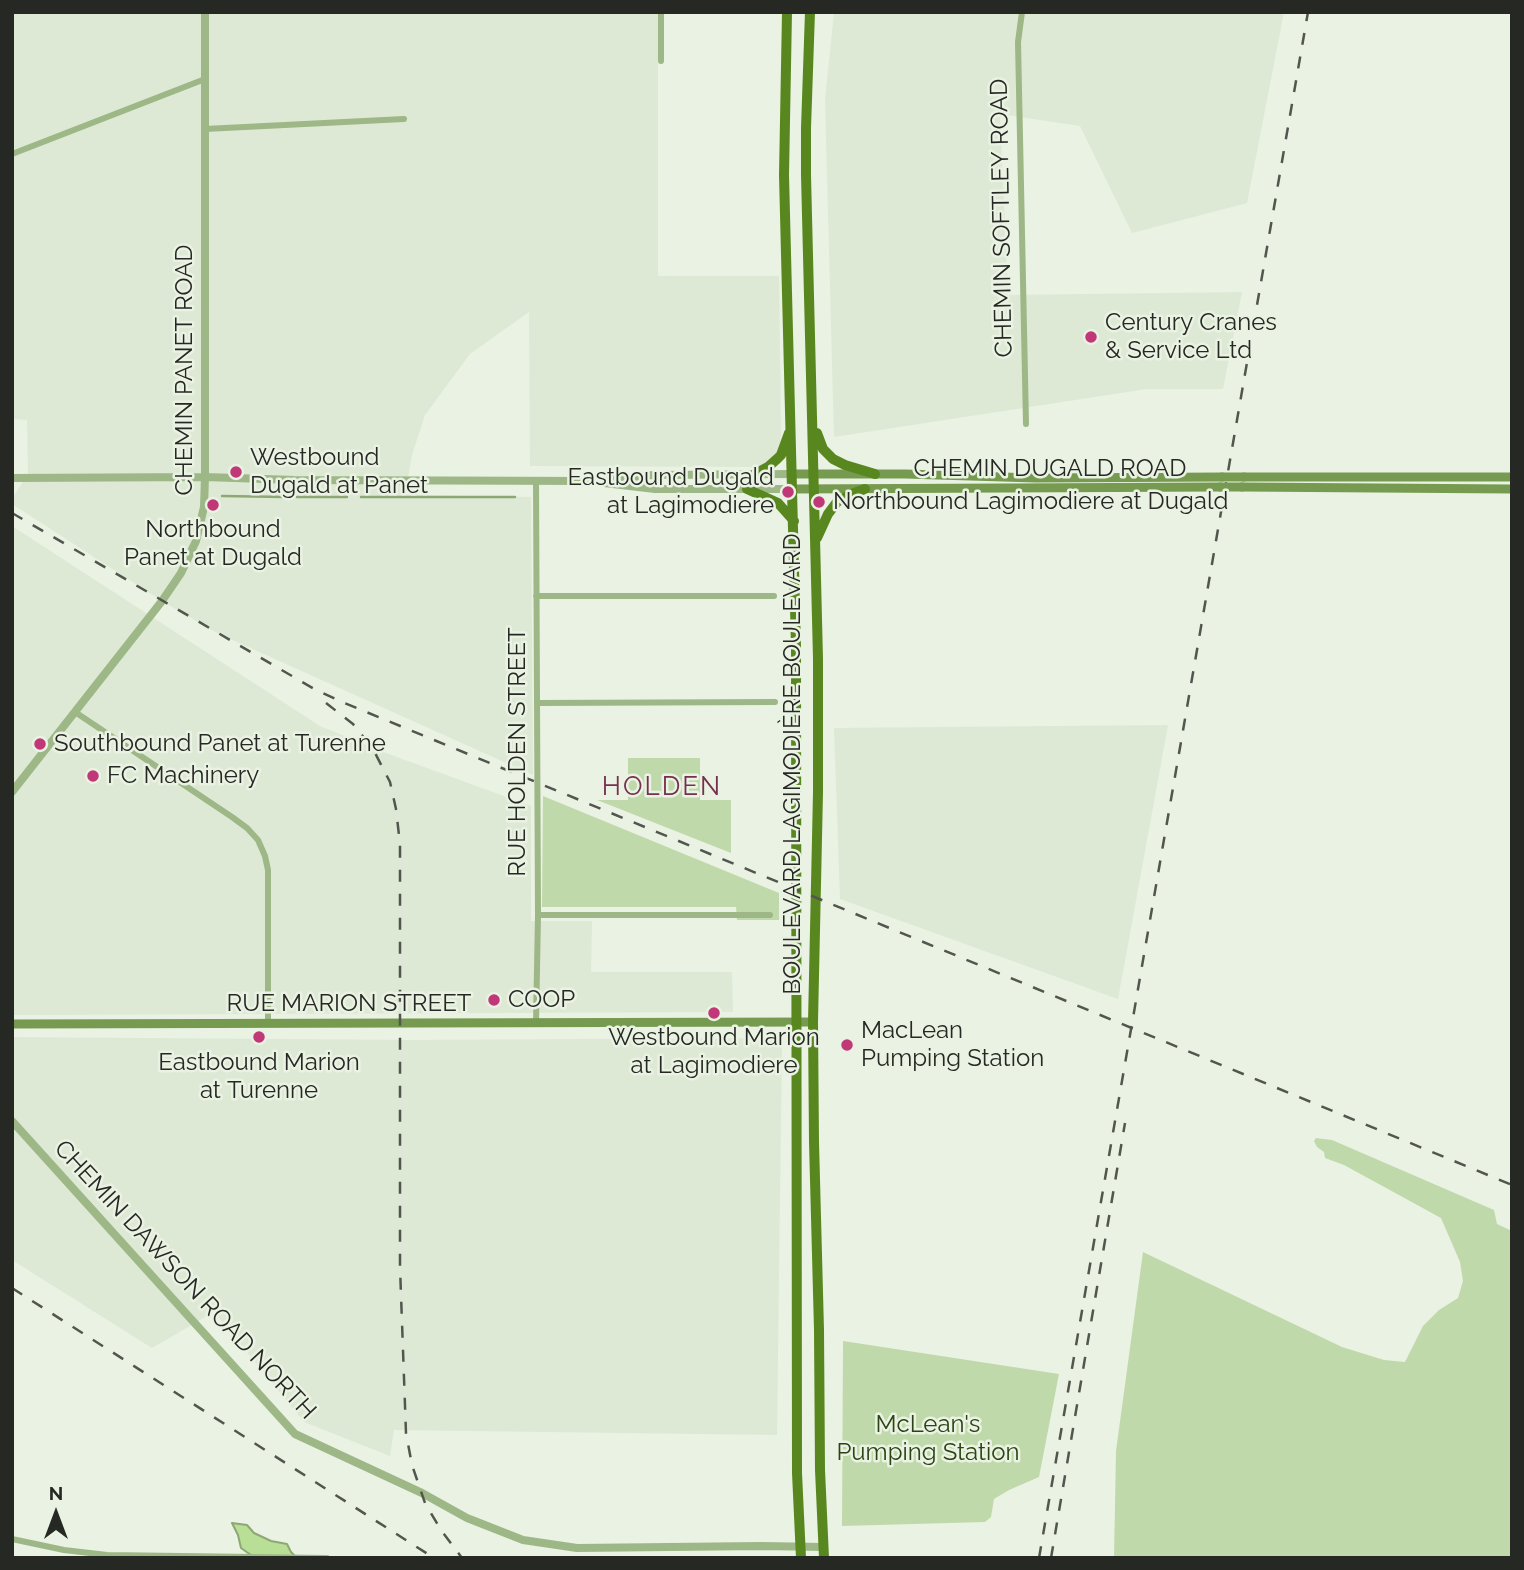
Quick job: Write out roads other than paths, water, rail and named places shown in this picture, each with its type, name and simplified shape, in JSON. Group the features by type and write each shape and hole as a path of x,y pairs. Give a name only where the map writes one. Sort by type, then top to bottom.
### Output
{"main road":[{"name":"BOULEVARD LAGIMODIÈRE BOULEVARD","path":"787,12 784,164 796,658 797,1447 801,1552"},
{"name":"BOULEVARD LAGIMODIÈRE BOULEVARD","path":"810,12 806,139 818,659 814,1142 823,1553"},
{"path":"813,416 818,439 828,456 845,465 875,474"},
{"path":"755,474 768,467 780,455 791,428"},
{"name":"CHEMIN DUGALD ROAD","path":"793,474 1036,478 1512,477"},
{"path":"747,489 778,503 794,521"},
{"name":"CHEMIN DUGALD ROAD","path":"793,489 1512,489"},
{"path":"816,541 831,508 841,498 865,489"},
{"name":"RUE MARION STREET","path":"12,1024 813,1021"}],"street":[{"name":"CHEMIN PANET ROAD","path":"12,792 181,573 196,541 204,507 205,477 205,12"},
{"path":"661,12 662,61"},
{"name":"CHEMIN SOFTLEY ROAD","path":"1022,12 1018,42 1026,424"},
{"path":"12,154 205,79"},
{"path":"205,129 404,119"},
{"name":"CHEMIN DUGALD ROAD","path":"12,478 589,481 653,475 793,474"},
{"name":"RUE HOLDEN STREET","path":"536,481 536,1023"},
{"name":"CHEMIN DUGALD ROAD","path":"589,481 655,489 793,489"},
{"path":"536,596 774,596"},
{"path":"537,703 775,702"},
{"path":"75,712 232,817 258,840 268,870 268,1023"},
{"path":"538,915 770,915"},
{"name":"CHEMIN DAWSON ROAD NORTH","path":"12,1121 295,1434 422,1493 467,1518 523,1540 577,1548 761,1546 823,1553"},
{"path":"12,1539 64,1550 107,1555 327,1558"}],"waterway":[{"path":"222,496 284,497"},
{"path":"297,497 347,497"},
{"path":"361,497 515,497"}],"railway":[{"path":"1039,1558 1308,12"},
{"path":"12,513 316,690 342,702 1512,1185"},
{"path":"326,703 353,724 373,749 390,782 396,809 400,844 400,1267 406,1433 412,1465 425,1503 462,1558"},
{"path":"1051,1558 1125,1123"},
{"path":"12,1288 434,1558"}],"place":[{"name":"Century Cranes & Service Ltd","path":"1091,337"},
{"name":"Westbound Dugald at Panet","path":"236,472"},
{"name":"Eastbound Dugald at Lagimodiere","path":"788,492"},
{"name":"Northbound Lagimodiere at Dugald","path":"819,502"},
{"name":"Northbound Panet at Dugald","path":"213,505"},
{"name":"Southbound Panet at Turenne","path":"40,744"},
{"name":"FC Machinery","path":"93,776"},
{"name":"COOP","path":"494,1000"},
{"name":"Westbound Marion at Lagimodiere","path":"714,1013"},
{"name":"Eastbound Marion at Turenne","path":"259,1037"},
{"name":"MacLean Pumping Station","path":"847,1045"}],"district":[{"name":"HOLDEN","path":"662,787"}],"park label":[{"name":"McLean's Pumping Station","path":"928,1439"}]}
